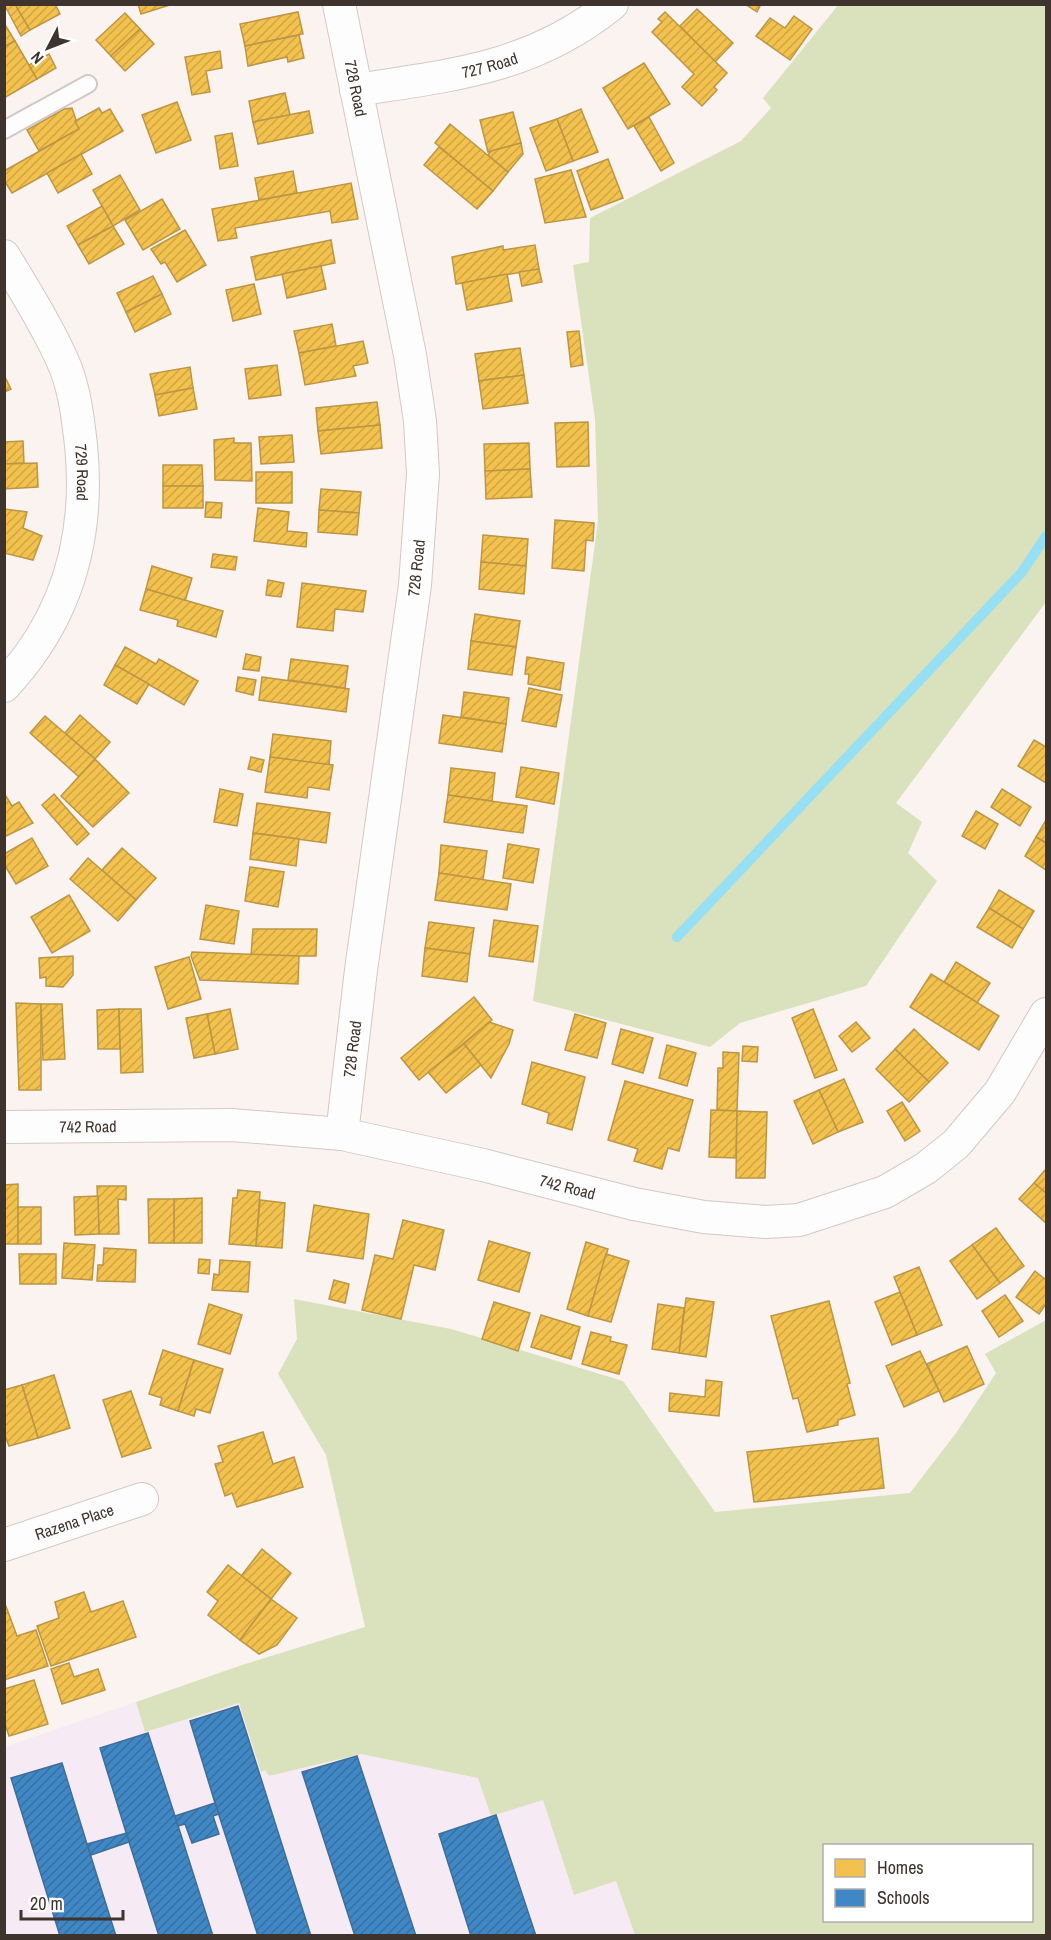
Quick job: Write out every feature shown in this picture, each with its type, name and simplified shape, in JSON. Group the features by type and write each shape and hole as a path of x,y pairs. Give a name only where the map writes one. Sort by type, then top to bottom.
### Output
{"street":[{"name":"728 Road","path":"339,4 410,355 420,421 423,474 415,585 361,970 342,1134"},
{"name":"727 Road","path":"356,90 471,72 522,57 571,34 612,4"},
{"name":"729 Road","path":"4,256 66,368 78,414 82,462 82,524 70,576 56,607 36,645 4,686"},
{"name":"742 Road","path":"4,1127 232,1125 342,1134 483,1165 634,1204 704,1217 766,1222 799,1220 885,1192 926,1168 956,1144 1000,1092 1047,1014"},
{"name":"Razena Place","path":"4,1545 142,1499"}],"lane":[{"path":"4,130 88,84"}],"shaded area":[{"path":"136,1702 145,1732 239,1702 261,1771 265,1770 269,1776 361,1754 478,1778 543,1800 574,1895 616,1881 635,1935 5,1935 4,1747"}],"green space":[{"path":"839,4 1046,5 1046,602 896,803 922,822 908,853 937,881 866,986 740,1023 710,1047 533,1001 598,521 595,419 573,265 589,262 590,218 741,141 771,108 763,98"},
{"path":"294,1299 451,1329 623,1381 715,1512 910,1493 956,1433 996,1373 985,1354 1046,1320 1046,1935 635,1935 616,1881 574,1895 543,1800 491,1816 478,1778 361,1754 269,1776 265,1770 261,1772 239,1703 145,1732 136,1702 242,1665 365,1627 326,1455 278,1374 297,1339"}],"building: Homes":[{"path":"4,4 15,4 30,30 21,36"},
{"path":"15,4 55,4 60,14 30,30"},
{"path":"138,4 173,4 141,14"},
{"path":"745,4 761,4 757,12"},
{"path":"697,9 733,43 715,62 680,26"},
{"path":"298,12 303,34 245,46 240,24"},
{"path":"665,12 727,73 714,87 717,90 702,106 682,87 694,74 652,32 662,22 658,19"},
{"path":"125,13 140,29 111,56 96,40"},
{"path":"794,16 812,29 790,60 756,36 770,18 785,28"},
{"path":"4,23 15,41 4,47"},
{"path":"140,29 154,44 125,71 111,56"},
{"path":"299,35 304,58 288,62 287,57 248,66 245,46"},
{"path":"15,41 37,79 4,98 4,47"},
{"path":"220,51 222,68 206,71 210,92 192,95 185,57"},
{"path":"49,54 56,68 37,79 29,65"},
{"path":"644,63 670,104 628,129 603,88"},
{"path":"285,93 290,115 253,122 249,101"},
{"path":"177,102 191,140 156,153 142,115"},
{"path":"72,108 79,129 39,151 27,130 64,109"},
{"path":"99,108 102,113 110,109 123,131 12,193 4,180 4,171 79,129 75,121"},
{"path":"581,109 598,152 573,161 557,119"},
{"path":"309,111 313,133 258,144 253,122"},
{"path":"513,112 521,143 488,152 480,120"},
{"path":"649,117 674,163 661,171 634,126"},
{"path":"557,119 573,161 546,171 530,128"},
{"path":"450,124 508,172 493,191 435,143"},
{"path":"232,133 238,166 220,169 215,136"},
{"path":"521,143 523,154 508,172 488,155 491,151"},
{"path":"439,147 493,191 477,209 424,165"},
{"path":"81,154 92,174 58,193 47,173"},
{"path":"608,159 623,198 591,210 577,171"},
{"path":"571,170 586,217 545,223 535,179"},
{"path":"293,171 297,193 259,200 255,178"},
{"path":"120,175 140,210 113,226 93,190"},
{"path":"351,183 358,219 332,223 330,211 235,228 237,238 218,241 212,209"},
{"path":"162,199 180,229 143,250 125,220"},
{"path":"102,206 113,226 78,245 67,226"},
{"path":"113,226 124,244 89,264 78,245"},
{"path":"185,230 206,265 177,282 165,262 161,264 151,249"},
{"path":"331,240 335,263 256,280 251,257"},
{"path":"535,245 539,269 456,284 452,257 503,246 503,250"},
{"path":"321,266 326,289 287,298 282,274"},
{"path":"539,269 542,282 522,286 519,272"},
{"path":"507,274 512,301 467,310 462,283"},
{"path":"153,276 162,294 126,312 117,293"},
{"path":"254,284 261,314 233,321 226,290"},
{"path":"162,294 171,314 135,332 126,312"},
{"path":"332,324 336,346 299,353 294,331"},
{"path":"579,331 583,365 571,367 567,332"},
{"path":"363,341 368,363 353,366 356,376 305,385 299,353"},
{"path":"520,348 524,375 479,381 475,354"},
{"path":"277,365 281,395 249,399 245,369"},
{"path":"190,367 193,388 155,395 150,374"},
{"path":"4,375 11,389 4,392"},
{"path":"524,375 528,403 483,409 479,381"},
{"path":"193,388 197,409 159,416 155,395"},
{"path":"377,402 380,425 318,431 316,408"},
{"path":"588,422 589,466 557,467 555,423"},
{"path":"380,425 382,448 321,454 318,431"},
{"path":"292,435 294,462 261,464 259,437"},
{"path":"234,438 234,443 251,443 252,481 215,480 214,440"},
{"path":"23,441 24,463 4,464 4,442"},
{"path":"529,443 530,469 485,471 484,444"},
{"path":"37,463 38,487 4,489 4,464"},
{"path":"163,465 202,465 203,486 163,486"},
{"path":"530,469 532,497 486,499 485,471"},
{"path":"256,472 292,472 292,503 256,503"},
{"path":"163,486 203,486 203,508 163,508"},
{"path":"321,489 361,492 359,513 319,510"},
{"path":"206,502 222,503 221,518 205,517"},
{"path":"258,508 289,512 287,531 307,533 306,547 254,541"},
{"path":"4,509 27,512 23,528 42,536 33,560 4,553"},
{"path":"319,510 359,513 357,535 318,532"},
{"path":"555,520 594,523 593,541 586,540 584,571 552,568"},
{"path":"483,535 528,539 526,566 481,562"},
{"path":"213,554 237,557 235,570 211,567"},
{"path":"481,562 526,566 524,594 479,589"},
{"path":"152,566 192,578 185,601 146,589"},
{"path":"268,580 284,583 281,597 266,595"},
{"path":"302,583 366,591 363,612 335,609 333,631 297,627"},
{"path":"146,589 223,611 216,637 177,626 178,620 140,610"},
{"path":"475,614 520,621 516,647 471,641"},
{"path":"471,641 516,647 512,675 468,669"},
{"path":"125,647 156,664 159,659 198,681 184,705 115,665"},
{"path":"246,654 261,657 259,671 243,669"},
{"path":"527,657 564,663 560,690 528,684 529,674 525,674"},
{"path":"291,659 348,666 345,688 288,680"},
{"path":"115,665 149,684 137,704 104,685"},
{"path":"238,677 256,680 253,695 236,691"},
{"path":"262,677 349,689 346,712 259,700"},
{"path":"529,688 562,695 556,727 522,721"},
{"path":"464,692 509,698 506,724 461,717"},
{"path":"80,715 110,742 95,759 65,733"},
{"path":"443,715 506,724 502,752 439,743"},
{"path":"45,716 95,759 79,777 30,733"},
{"path":"273,734 331,741 329,765 270,757"},
{"path":"1034,740 1046,747 1046,783 1018,766"},
{"path":"251,757 264,760 261,772 248,769"},
{"path":"270,757 333,765 329,790 308,787 307,798 265,792"},
{"path":"95,759 129,793 93,827 61,796"},
{"path":"521,767 559,773 554,804 516,797"},
{"path":"451,768 495,773 492,801 448,795"},
{"path":"220,789 243,794 237,826 214,822"},
{"path":"1002,789 1031,807 1020,826 991,807"},
{"path":"4,793 12,806 19,802 33,823 4,837"},
{"path":"54,794 89,834 77,845 42,805"},
{"path":"448,795 527,806 523,833 444,822"},
{"path":"257,803 330,813 326,843 253,833"},
{"path":"976,811 998,824 985,849 962,836"},
{"path":"1046,820 1046,843 1036,837"},
{"path":"253,833 299,839 296,866 250,859"},
{"path":"1036,837 1046,843 1046,870 1025,856"},
{"path":"32,838 48,866 16,884 4,864 4,854"},
{"path":"508,844 539,849 533,883 503,878"},
{"path":"441,845 487,851 483,880 439,873"},
{"path":"122,848 156,878 136,900 102,870"},
{"path":"88,858 136,900 118,921 70,879"},
{"path":"250,867 284,872 278,907 245,901"},
{"path":"439,873 511,884 507,910 435,900"},
{"path":"999,890 1034,911 1023,929 989,908"},
{"path":"69,895 90,931 52,953 31,917"},
{"path":"206,905 239,911 234,944 200,939"},
{"path":"989,908 1023,929 1012,948 977,927"},
{"path":"494,920 538,926 533,962 489,956"},
{"path":"429,922 474,928 470,954 425,948"},
{"path":"253,929 317,929 316,956 251,956"},
{"path":"425,948 470,954 467,982 422,976"},
{"path":"192,952 299,956 298,984 200,980 191,956"},
{"path":"73,956 73,975 63,987 46,986 46,977 40,978 39,958"},
{"path":"189,957 201,999 168,1009 155,967"},
{"path":"956,962 990,983 977,1003 944,982"},
{"path":"931,974 999,1016 979,1050 910,1007"},
{"path":"474,997 492,1020 419,1080 401,1058"},
{"path":"16,1003 41,1004 41,1090 19,1090"},
{"path":"41,1004 62,1004 65,1059 43,1060"},
{"path":"119,1009 120,1049 98,1049 97,1010"},
{"path":"119,1009 141,1009 143,1072 121,1073"},
{"path":"230,1009 238,1049 215,1054 207,1014"},
{"path":"813,1009 837,1070 815,1078 792,1018"},
{"path":"207,1014 215,1054 194,1058 186,1018"},
{"path":"575,1014 606,1023 597,1058 565,1050"},
{"path":"489,1022 513,1030 509,1044 491,1078 464,1044"},
{"path":"856,1022 870,1038 852,1052 839,1036"},
{"path":"621,1029 653,1038 643,1073 612,1064"},
{"path":"914,1029 948,1063 929,1082 895,1049"},
{"path":"464,1044 481,1065 446,1093 428,1072"},
{"path":"667,1045 696,1053 687,1086 659,1078"},
{"path":"743,1046 758,1047 757,1062 742,1061"},
{"path":"895,1049 929,1082 909,1102 876,1069"},
{"path":"723,1052 739,1053 737,1111 717,1110 718,1068 723,1068"},
{"path":"532,1062 585,1077 572,1130 547,1123 549,1113 522,1104"},
{"path":"844,1079 863,1122 838,1132 819,1090"},
{"path":"625,1081 693,1100 679,1151 668,1148 662,1169 634,1161 638,1149 608,1140"},
{"path":"819,1090 838,1132 813,1144 794,1101"},
{"path":"902,1102 920,1131 905,1141 887,1111"},
{"path":"711,1110 737,1111 736,1158 709,1157"},
{"path":"737,1111 767,1112 765,1178 736,1178"},
{"path":"1046,1169 1046,1193 1034,1183"},
{"path":"1034,1183 1046,1193 1046,1223 1019,1199"},
{"path":"18,1184 18,1244 4,1244 4,1185"},
{"path":"97,1186 126,1186 126,1200 118,1199 119,1234 99,1234"},
{"path":"238,1190 260,1192 256,1246 229,1244 233,1198 237,1198"},
{"path":"98,1196 99,1234 75,1235 74,1197"},
{"path":"202,1198 202,1243 174,1243 174,1199"},
{"path":"148,1199 174,1199 174,1243 149,1243"},
{"path":"260,1200 285,1203 282,1248 256,1246"},
{"path":"314,1205 369,1214 363,1259 307,1251"},
{"path":"18,1207 41,1207 41,1244 18,1244"},
{"path":"403,1220 444,1230 435,1270 414,1265 401,1319 362,1310 375,1255 393,1259"},
{"path":"996,1228 1024,1266 1000,1283 972,1245"},
{"path":"489,1241 530,1253 519,1292 478,1280"},
{"path":"586,1242 608,1249 588,1316 567,1309"},
{"path":"64,1243 95,1245 92,1280 62,1278"},
{"path":"972,1245 1000,1283 977,1299 950,1261"},
{"path":"104,1248 136,1250 135,1282 97,1281 98,1265 103,1265"},
{"path":"19,1254 56,1254 56,1284 20,1284"},
{"path":"606,1254 629,1261 611,1322 588,1316"},
{"path":"199,1259 210,1260 209,1274 198,1273"},
{"path":"220,1260 250,1262 248,1292 212,1290 214,1274 219,1275"},
{"path":"919,1267 942,1325 917,1335 894,1277"},
{"path":"1035,1271 1046,1280 1046,1304 1039,1314 1016,1297"},
{"path":"334,1280 349,1284 345,1303 329,1299"},
{"path":"900,1292 917,1335 892,1345 875,1302"},
{"path":"1005,1295 1023,1321 999,1337 982,1311"},
{"path":"686,1298 714,1302 706,1357 679,1353"},
{"path":"829,1301 850,1383 847,1384 855,1415 838,1420 838,1425 807,1432 798,1398 793,1399 771,1316"},
{"path":"494,1302 530,1313 518,1351 482,1339"},
{"path":"209,1304 242,1315 230,1354 198,1344"},
{"path":"658,1304 684,1308 679,1353 652,1349"},
{"path":"541,1315 580,1327 571,1359 531,1347"},
{"path":"591,1332 611,1337 610,1341 627,1345 619,1374 582,1364"},
{"path":"967,1346 984,1384 944,1402 927,1364"},
{"path":"163,1350 194,1360 178,1411 160,1405 162,1398 149,1394"},
{"path":"920,1351 939,1391 904,1407 886,1366"},
{"path":"194,1360 223,1369 210,1413 196,1409 194,1416 178,1411"},
{"path":"54,1375 70,1428 38,1438 22,1385"},
{"path":"706,1380 722,1382 719,1416 669,1411 670,1393 705,1397"},
{"path":"22,1385 38,1438 9,1446 4,1433 4,1390"},
{"path":"131,1391 151,1448 122,1457 103,1400"},
{"path":"263,1432 273,1464 294,1457 303,1487 237,1507 232,1493 225,1496 215,1464 223,1462 218,1446"},
{"path":"878,1438 884,1488 754,1502 747,1452"},
{"path":"262,1549 291,1573 271,1599 241,1576"},
{"path":"228,1565 271,1599 240,1640 208,1615 218,1601 207,1592"},
{"path":"84,1592 91,1612 123,1601 136,1637 51,1666 37,1626 59,1618 55,1602"},
{"path":"271,1599 297,1618 277,1645 259,1654 240,1640"},
{"path":"4,1601 17,1636 36,1630 48,1666 4,1680"},
{"path":"69,1663 74,1677 98,1669 105,1690 62,1704 51,1669"},
{"path":"34,1680 48,1724 9,1736 4,1721 4,1689"}],"building: Schools":[{"path":"238,1706 311,1936 258,1936 215,1803 190,1721"},
{"path":"148,1733 213,1936 159,1936 100,1748"},
{"path":"357,1756 416,1936 355,1936 302,1772"},
{"path":"62,1763 116,1936 60,1936 11,1778"},
{"path":"215,1803 219,1814 213,1816 219,1834 192,1843 185,1824 178,1826 175,1816"},
{"path":"496,1815 536,1936 471,1936 439,1834"},
{"path":"127,1833 129,1842 91,1855 87,1844"}],"waterway":[{"path":"677,937 1022,572 1046,536"}]}
